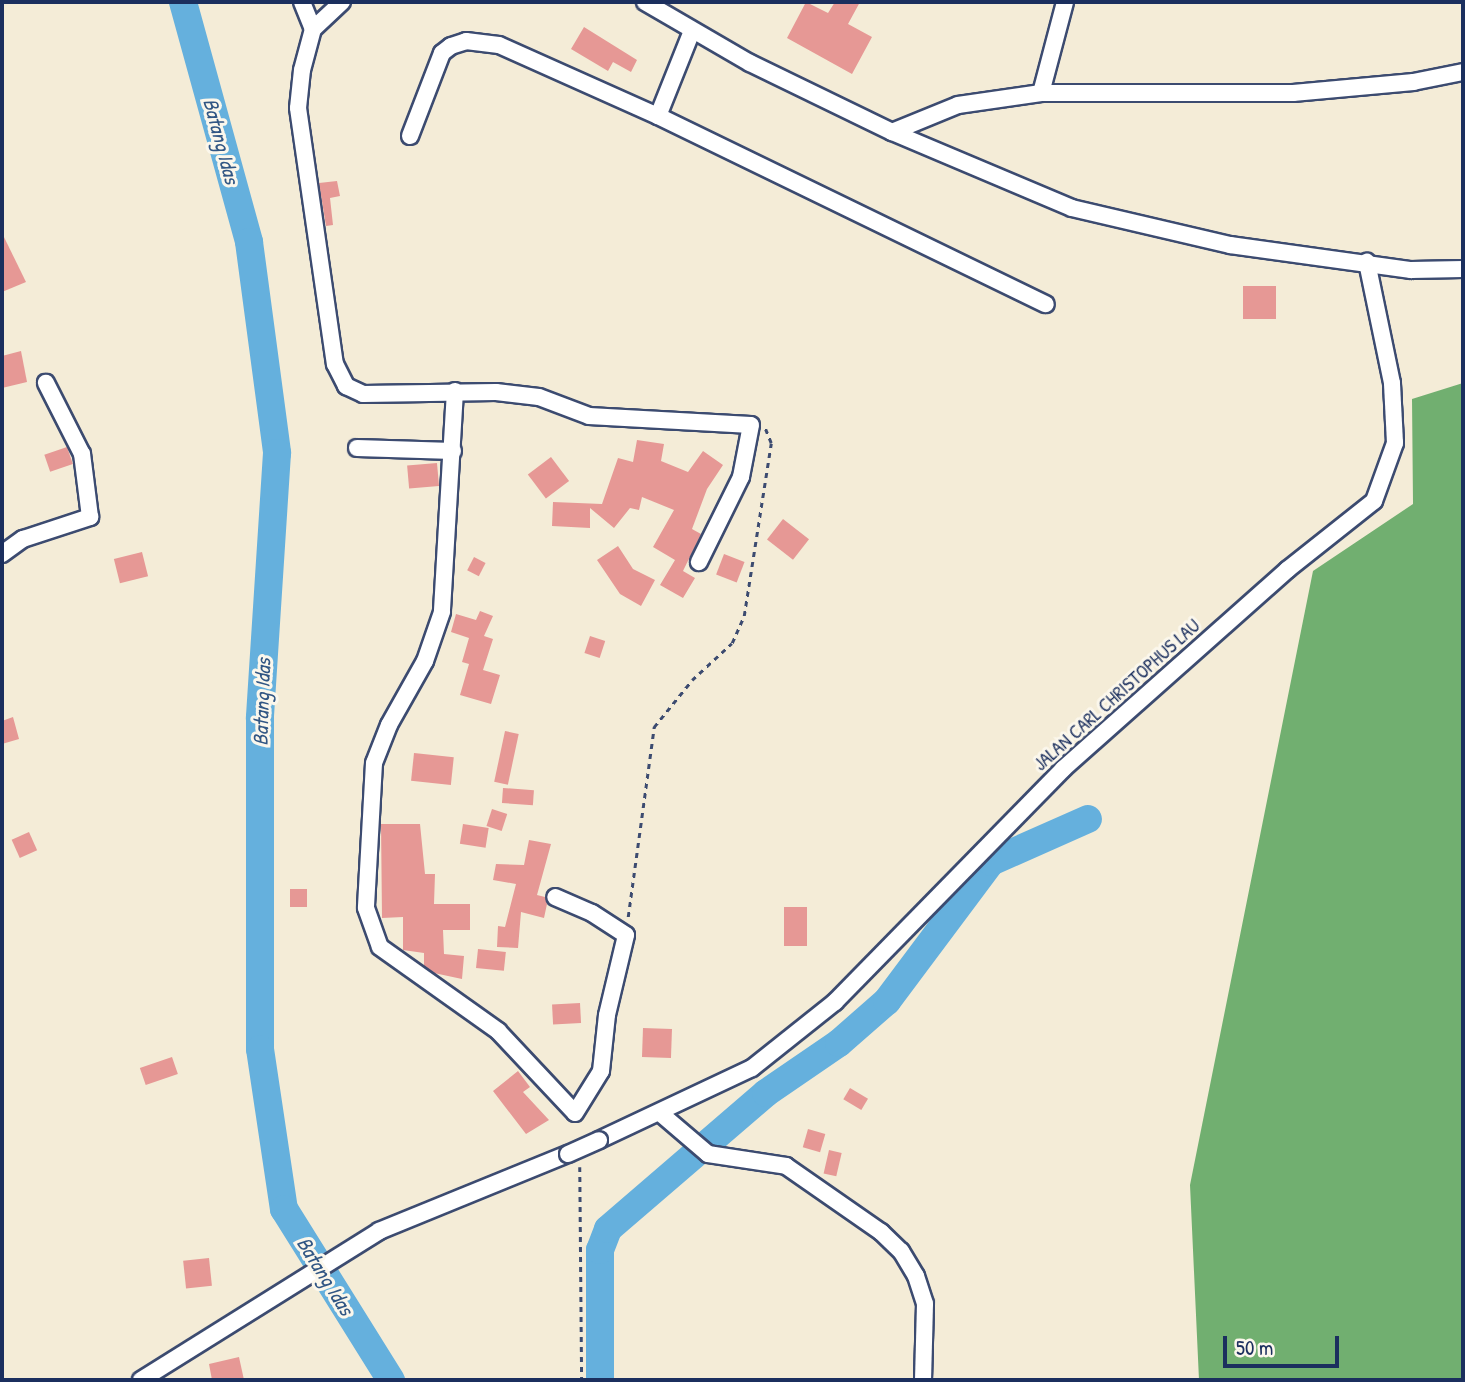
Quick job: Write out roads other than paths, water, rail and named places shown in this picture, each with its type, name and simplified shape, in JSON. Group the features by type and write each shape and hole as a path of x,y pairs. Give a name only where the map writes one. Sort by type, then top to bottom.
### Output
{"street":[{"path":"302,2 313,29"},
{"path":"342,2 313,29 302,70 298,108 335,364 346,386 363,394 456,391 539,397 589,416 751,425 741,477 699,562"},
{"path":"645,2 692,31 892,132 1072,208 1230,245 1411,270 1463,269"},
{"path":"1041,93 1065,2"},
{"path":"658,116 692,31"},
{"path":"410,136 442,53 466,41 499,45 658,116 1046,304"},
{"path":"892,132 958,105 1041,93 1293,93 1413,82 1463,72"},
{"name":"JALAN CARL CHRISTOPHUS LAU","path":"141,1380 379,1231 568,1154 752,1068 835,1002 1063,769 1287,570 1374,500 1395,443 1392,383 1367,262"},
{"path":"2,554 23,539 90,517 82,454 46,383"},
{"path":"456,391 442,612 425,661 389,725 374,763 366,908 370,931 392,958 498,1031 575,1113 601,1071 607,1015 626,935 592,913 555,897"},
{"path":"357,448 453,452"},
{"path":"660,1113 702,1150 786,1166 881,1232 901,1251 916,1276 925,1304 922,1380"}],"waterway":[{"name":"Batang Idas","path":"183,2 249,242 277,453 260,718 260,1049 284,1209 391,1380"},
{"path":"600,1380 600,1250 608,1229 766,1093 839,1043 887,1001 991,862 1088,819"}]}
